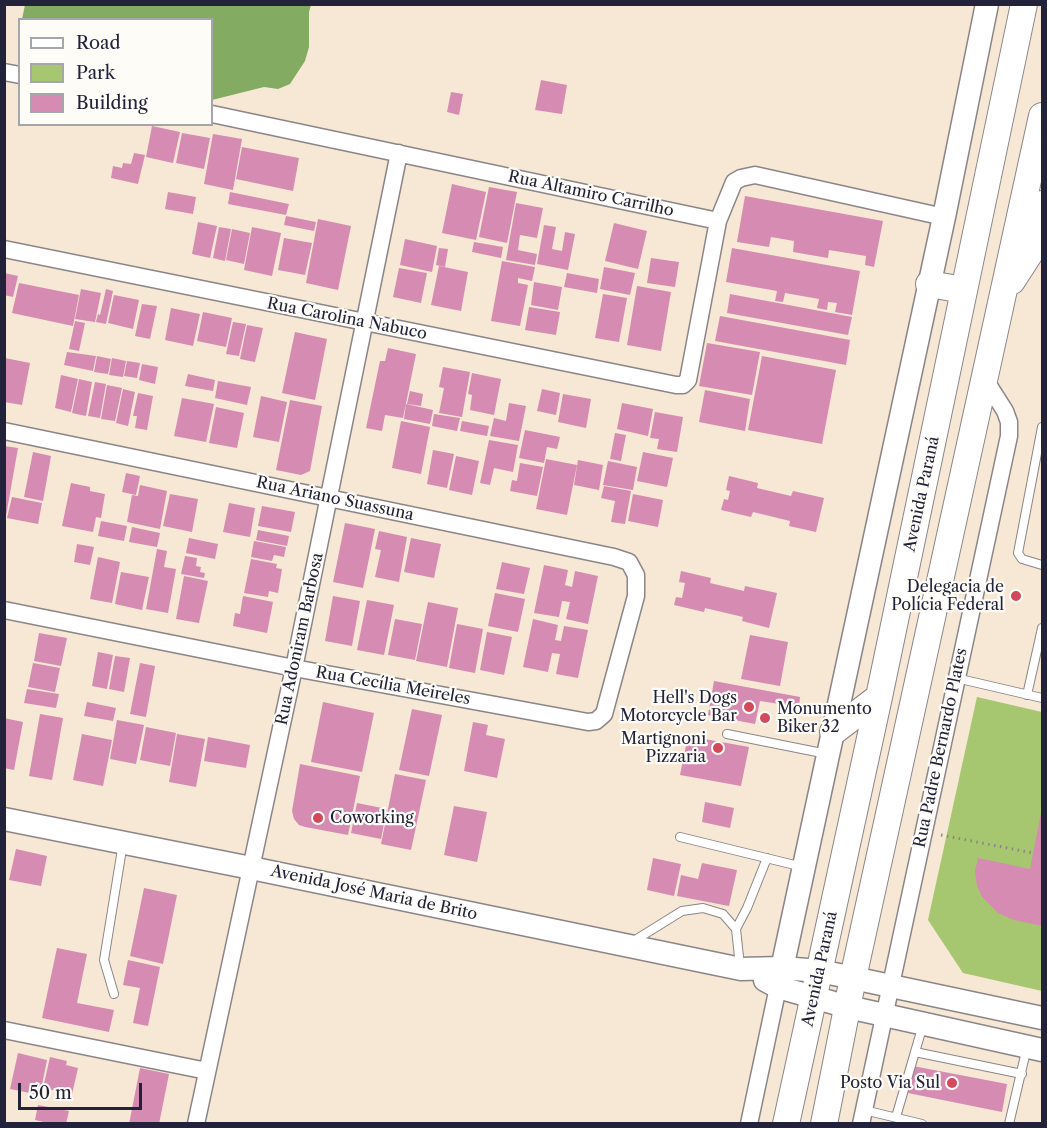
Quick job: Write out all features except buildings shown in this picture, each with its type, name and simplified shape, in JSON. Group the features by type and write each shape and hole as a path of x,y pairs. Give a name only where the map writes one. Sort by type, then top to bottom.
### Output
{"main road":[{"path":"780,978 944,218 987,4"},
{"name":"Avenida Paraná","path":"786,1124 879,697 1024,4"},
{"path":"824,1124 853,978 1042,116"},
{"path":"1032,170 1042,194"},
{"path":"1003,294 1038,245 1042,204"},
{"path":"929,284 964,290"},
{"path":"830,743 879,697"},
{"name":"Avenida José Maria de Brito","path":"4,819 742,969 780,978 814,998 1035,1049"},
{"name":"Avenida José Maria de Brito","path":"780,978 820,971 1042,1018"}],"street":[{"name":"Rua Altamiro Carrilho","path":"213,114 717,221"},
{"name":"Rua Adoniram Barbosa","path":"196,1124 294,668 399,153"},
{"path":"717,221 734,182 755,175 944,218"},
{"name":"Rua Carolina Nabuco","path":"4,249 683,385 688,380 717,221"},
{"name":"Rua Padre Bernardo Plates","path":"862,1117 1009,436 1010,422 984,378"},
{"name":"Rua Ariano Suassuna","path":"4,431 615,556 629,562 636,575 636,596 604,714"},
{"name":"Rua Cecília Meireles","path":"4,610 294,668 588,722 596,721 604,714"},
{"path":"749,1124 780,978"},
{"path":"4,1030 207,1071"}],"lane":[{"path":"1042,427 1018,553 1022,559 1042,565"},
{"path":"1028,695 1042,628"},
{"path":"956,678 1042,698"},
{"path":"727,734 830,743"},
{"path":"680,837 803,867"},
{"path":"114,994 104,960 123,843"},
{"path":"736,929 767,858"},
{"path":"627,945 682,911 704,908 723,914 736,929 742,969"},
{"path":"896,1117 924,1022"},
{"path":"1009,1124 1022,1074 1035,1049"},
{"path":"915,1052 1022,1074"},
{"path":"862,1117 896,1117 922,1124"}],"path":[{"path":"941,835 1033,853"}],"green space":[{"path":"25,5 311,5 309,47 305,61 290,84 278,89 264,87 213,100 213,18 22,18"},
{"name":"Delegacia de Polícia Federal","path":"977,697 1042,712 1042,991 963,973 928,920"}],"place":[{"name":"Delegacia de Polícia Federal","path":"1016,596"},
{"name":"Hell's Dogs Motorcycle Bar","path":"749,707"},
{"name":"Monumento Biker 32","path":"765,718"},
{"name":"Martignoni Pizzaria","path":"718,748"},
{"name":"Coworking","path":"318,818"},
{"name":"Posto Via Sul","path":"952,1083"}]}
